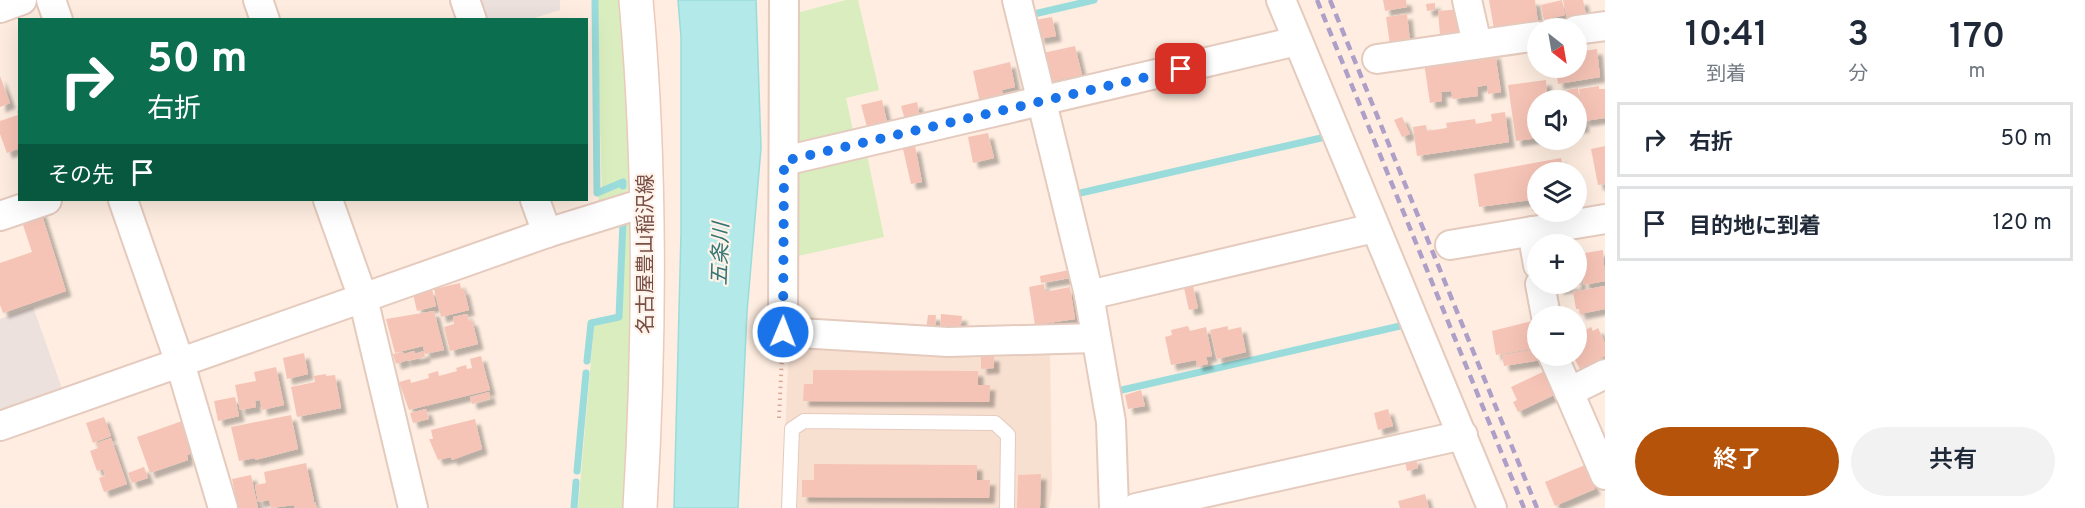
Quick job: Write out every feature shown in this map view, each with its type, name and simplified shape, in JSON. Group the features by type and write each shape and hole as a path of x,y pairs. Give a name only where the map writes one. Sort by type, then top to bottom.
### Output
{"main road":[{"name":"名古屋豊山稲沢線","path":"636,0 647,202 644,435 640,508"}],"street":[{"path":"0,8 22,0"},
{"path":"51,0 57,18"},
{"path":"258,0 264,18"},
{"path":"465,0 471,18"},
{"path":"784,0 783,332 948,342 1095,338"},
{"path":"1017,0 1089,295 1111,422 1114,508"},
{"path":"1281,0 1492,508"},
{"path":"1467,0 1477,44"},
{"path":"1587,28 1605,26"},
{"path":"1377,59 1527,37"},
{"path":"784,161 1041,103 1297,41"},
{"path":"0,216 44,201"},
{"path":"123,201 180,363 223,508"},
{"path":"328,201 363,298 413,508"},
{"path":"535,201 547,233"},
{"path":"0,426 547,233 647,202"},
{"path":"1449,245 1605,219"},
{"path":"1089,295 1374,228"},
{"path":"1557,366 1605,475"},
{"path":"1569,392 1605,374"},
{"path":"1136,508 1463,435"}],"lane":[{"path":"789,508 792,429 804,421 816,421 995,423 1008,435 1007,508"}],"shaded area":[{"path":"474,0 560,0 560,10 534,18 481,18"},
{"path":"33,307 64,394 0,417 0,319"},
{"path":"789,343 1050,351 1052,490 1049,508 782,508"}],"green space":[{"path":"596,0 629,0 635,186 617,197 599,203 598,196 622,185 621,188 624,187 625,180 602,189"},
{"path":"846,0 858,0 879,90 846,98 854,135 791,149 789,15"},
{"path":"867,155 884,237 789,258 790,173"},
{"path":"626,216 635,222 627,508 578,508 594,326 621,319"}],"water":[{"name":"五条川","path":"678,0 756,0 761,148 747,312 738,508 674,508 681,233 681,37"}],"building":[{"path":"1383,0 1406,0 1407,7 1385,11"},
{"path":"1489,0 1535,0 1537,18 1527,18 1527,24 1494,29"},
{"path":"1562,0 1565,15 1544,18 1541,5"},
{"path":"1563,0 1583,0 1586,15 1567,18"},
{"path":"1435,3 1435,10 1427,11 1426,4"},
{"path":"1461,9 1463,33 1440,35 1438,11"},
{"path":"1407,14 1410,42 1390,45 1386,17"},
{"path":"1052,17 1056,36 1039,39 1035,20"},
{"path":"1075,46 1082,75 1049,82 1043,53"},
{"path":"1597,49 1600,77 1558,84 1557,78 1587,78 1587,50"},
{"path":"1495,53 1501,92 1488,94 1487,85 1477,87 1478,96 1453,99 1451,91 1441,92 1442,101 1430,103 1424,63"},
{"path":"1010,62 1015,87 1002,90 1003,98 980,103 973,71"},
{"path":"0,76 10,103 0,107"},
{"path":"1546,80 1547,90 1527,90 1527,140 1516,141 1508,85"},
{"path":"1599,86 1599,89 1605,89 1605,118 1587,121 1587,90 1579,89"},
{"path":"882,100 887,122 867,127 861,105"},
{"path":"917,102 920,117 905,120 901,106"},
{"path":"1505,112 1509,142 1417,156 1413,127 1426,125 1427,131 1447,128 1446,123 1475,119 1476,124 1492,121 1491,114"},
{"path":"18,115 18,149 7,153 0,134 0,121"},
{"path":"1402,117 1410,134 1402,137 1394,120"},
{"path":"988,133 994,158 973,163 968,137"},
{"path":"915,146 922,182 911,184 903,149"},
{"path":"1605,146 1605,184 1598,185 1591,149"},
{"path":"1561,158 1562,162 1539,162"},
{"path":"1527,164 1527,201 1479,207 1474,174"},
{"path":"40,209 66,291 3,313 0,305 0,263 32,252 20,216"},
{"path":"1603,250 1605,281 1587,284 1587,253"},
{"path":"1069,270 1070,278 1041,283 1040,276"},
{"path":"460,283 461,289 464,289 469,310 441,317 434,289"},
{"path":"1044,284 1045,292 1070,287 1075,319 1035,325 1029,287"},
{"path":"1193,286 1198,308 1189,310 1184,288"},
{"path":"1605,286 1605,309 1587,313 1587,306 1575,306 1573,294 1587,294 1587,289"},
{"path":"432,289 436,306 417,311 413,294"},
{"path":"434,311 444,350 425,354 423,346 395,353 386,319"},
{"path":"467,314 469,321 472,320 478,344 450,351 444,327 454,324 453,317"},
{"path":"941,314 962,316 960,332 940,331"},
{"path":"928,315 936,315 935,330 926,330"},
{"path":"1527,322 1527,350 1496,355 1492,331"},
{"path":"1188,326 1190,331 1206,327 1212,356 1206,357 1208,364 1197,366 1196,360 1171,365 1165,337 1172,335 1171,330"},
{"path":"1228,326 1228,330 1241,327 1246,352 1217,359 1210,330"},
{"path":"1591,327 1593,331 1598,328 1605,343 1605,356 1587,365 1587,329"},
{"path":"414,351 415,354 424,351 425,357 406,361 404,354"},
{"path":"1527,351 1527,362 1504,366 1502,355"},
{"path":"403,352 405,361 396,364 393,354"},
{"path":"304,353 308,374 287,379 283,358"},
{"path":"481,356 490,390 409,410 399,382 410,379 411,383 429,378 428,374 438,371 439,376 457,371 456,368 466,365 467,369 472,368 470,359"},
{"path":"981,356 994,356 994,368 981,369"},
{"path":"276,367 284,405 262,410 260,400 255,401 256,407 240,410 235,385 256,381 254,372"},
{"path":"813,370 978,371 978,385 990,385 989,402 803,401 804,384 813,384"},
{"path":"1545,371 1556,394 1518,412 1513,402 1517,400 1511,387"},
{"path":"326,374 326,376 335,375 341,408 297,417 291,387 315,382 314,376"},
{"path":"1141,390 1145,406 1128,409 1125,395"},
{"path":"489,392 490,399 472,404 470,397"},
{"path":"235,397 239,416 218,421 214,401"},
{"path":"426,409 429,419 413,423 410,413"},
{"path":"1388,409 1393,426 1378,430 1374,413"},
{"path":"291,415 298,449 255,460 255,458 239,461 231,427"},
{"path":"104,417 111,436 93,443 86,423"},
{"path":"475,419 482,449 452,460 451,457 438,460 429,439 433,439 431,430"},
{"path":"182,421 192,453 187,455 188,460 150,473 137,437"},
{"path":"111,438 127,484 104,492 99,478 105,476 103,469 97,471 90,451 98,448 97,443"},
{"path":"1416,458 1418,468 1407,471 1405,461"},
{"path":"306,463 314,501 308,503 315,502 317,508 295,508 294,505 271,508 269,500 258,502 255,485 266,483 264,472"},
{"path":"814,464 977,465 977,480 990,480 989,498 802,497 802,480 814,480"},
{"path":"1585,465 1595,489 1555,506 1545,482"},
{"path":"144,467 148,478 132,483 128,473"},
{"path":"1041,474 1040,508 1017,508 1018,475"},
{"path":"251,475 258,508 238,508 232,479"},
{"path":"1425,494 1429,508 1400,508 1398,501"}],"waterway":[{"path":"595,0 597,193 623,182 623,186"},
{"path":"1034,14 1094,0"},
{"path":"1076,194 1321,138"},
{"path":"587,361 591,323 619,317 623,222 620,218"},
{"path":"1122,390 1400,326"},
{"path":"577,471 586,373"},
{"path":"574,508 576,482"}],"railway":[{"path":"1317,0 1524,508"},
{"path":"1330,0 1537,508"}],"route":[{"path":"783,332 784,161 1181,69"}]}
